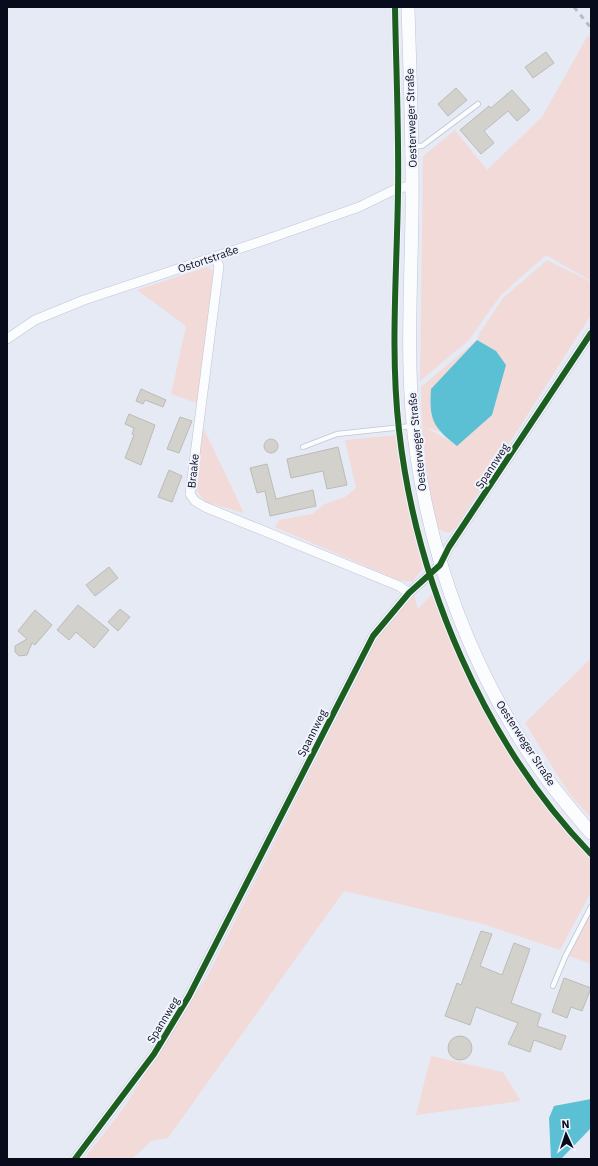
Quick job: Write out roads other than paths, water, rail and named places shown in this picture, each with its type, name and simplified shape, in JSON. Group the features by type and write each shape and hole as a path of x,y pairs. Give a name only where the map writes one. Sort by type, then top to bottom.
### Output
{"street":[{"name":"Oesterweger Straße","path":"408,7 412,146 410,362 413,426 424,498 440,565 472,650 498,701 539,768 591,833"},
{"name":"Ostortstraße","path":"7,339 35,320 84,300 359,207 398,188 412,186"},
{"name":"Braake","path":"214,257 219,266 190,494 195,501 205,507 392,583 409,592"},
{"name":"Spannweg","path":"75,1159 154,1054 192,990 373,636 409,592 440,565 449,547 591,333"}],"lane":[{"path":"412,146 422,146 478,104"},
{"path":"303,447 337,434 413,426"},
{"path":"553,986 565,957 591,907"}],"water":[{"path":"477,340 496,351 506,365 492,415 457,446 438,428 434,422 431,408 431,389"},
{"path":"591,1099 591,1128 561,1159 551,1159 549,1118 554,1106"}],"railway":[{"path":"574,7 591,28"}]}
